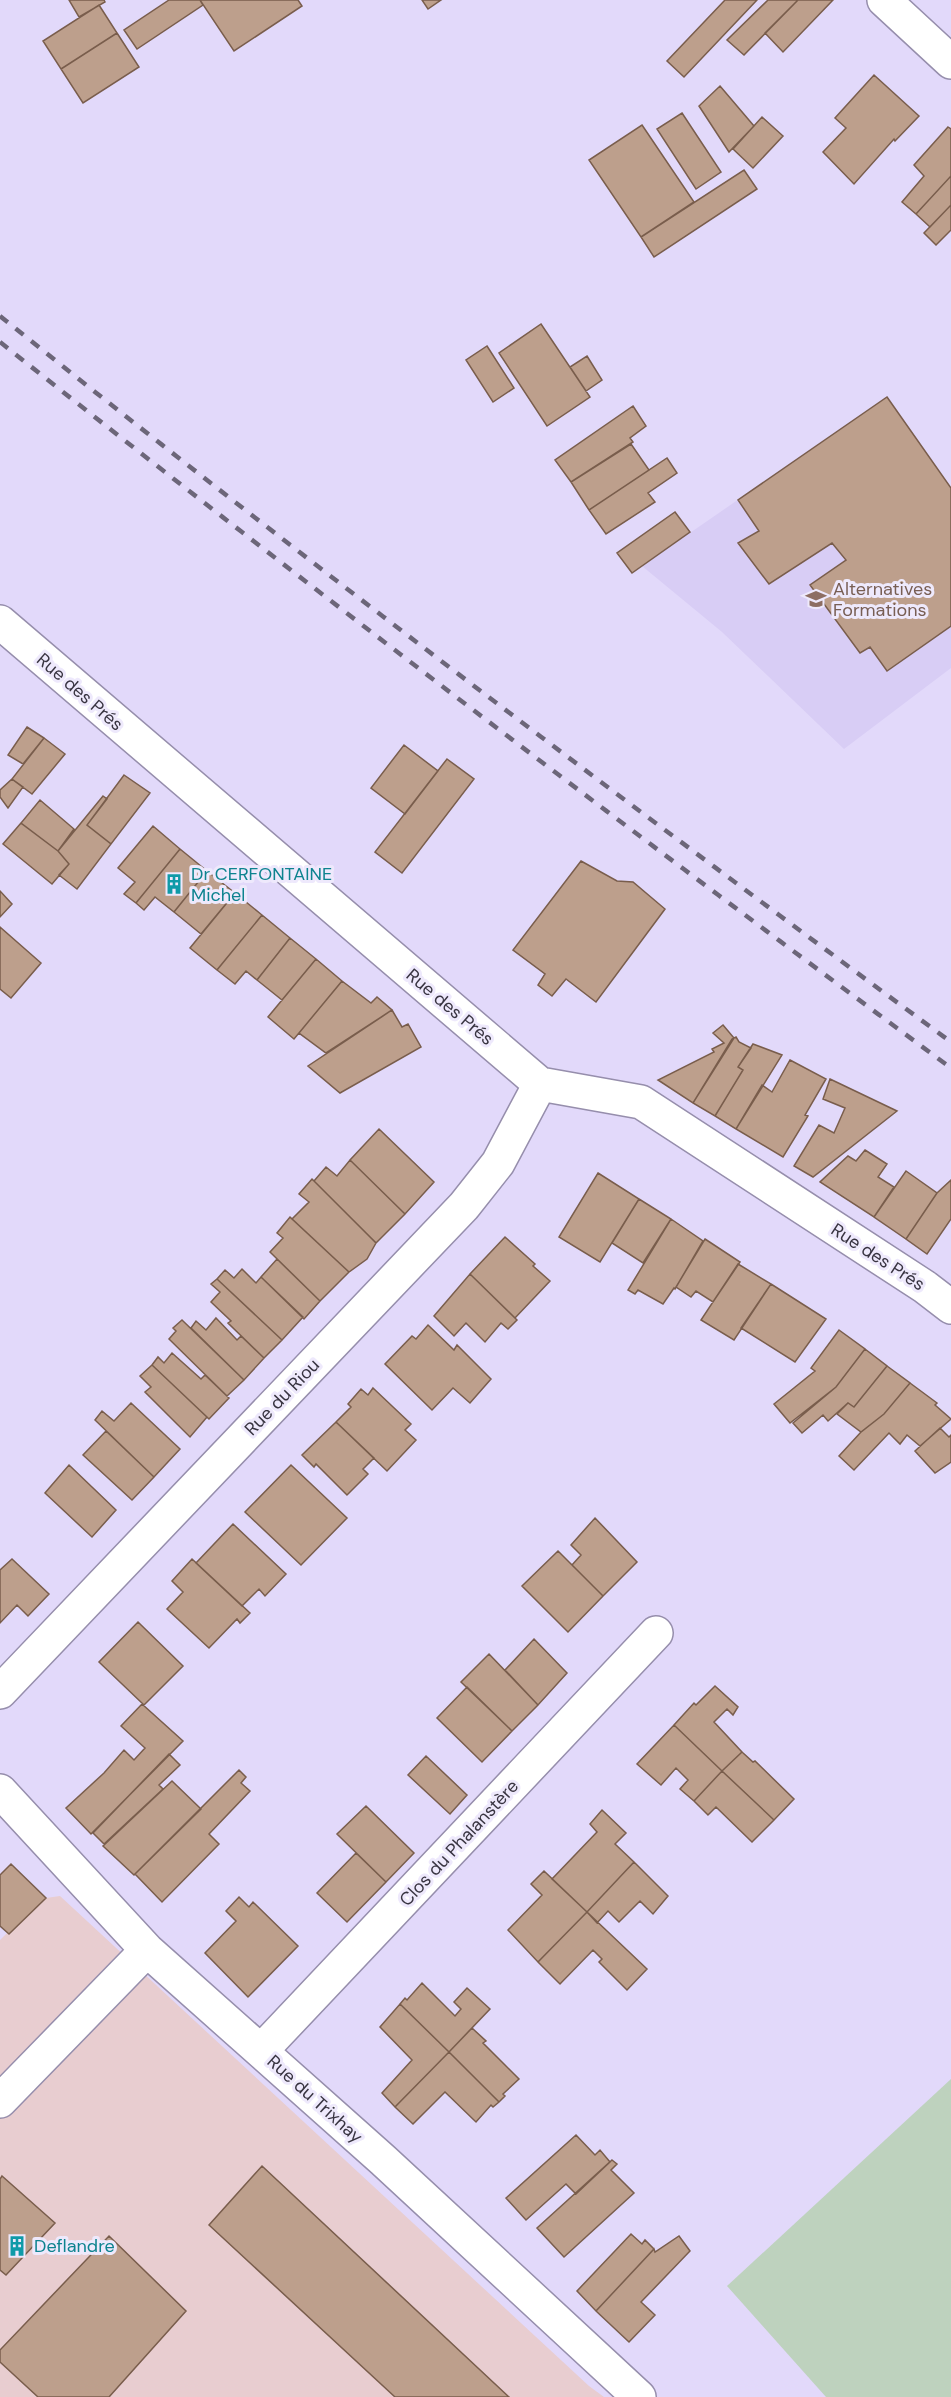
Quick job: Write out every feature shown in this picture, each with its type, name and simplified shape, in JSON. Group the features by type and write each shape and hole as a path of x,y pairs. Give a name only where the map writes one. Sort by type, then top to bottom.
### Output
{"street":[{"path":"884,0 951,62"},
{"name":"Rue des Prés","path":"0,622 540,1084 640,1102 925,1287 951,1307"},
{"name":"Rue du Riou","path":"0,1692 464,1206 498,1163 540,1084"},
{"name":"Clos du Phalanstère","path":"261,2052 656,1633"},
{"name":"Rue du Trixhay","path":"0,1791 147,1950 382,2160 639,2397"},
{"path":"0,2101 147,1950"}],"shaded area":[{"name":"Alternatives Formations","path":"887,397 951,488 951,668 844,749 722,632 642,566"},
{"path":"60,1896 589,2386 604,2397 0,2397 0,1940 46,1898"}],"green space":[{"path":"951,2079 951,2397 826,2397 727,2286"}],"building":[{"path":"69,0 104,0 105,2 79,17"},
{"path":"169,0 200,0 203,5 137,49 124,30"},
{"path":"200,0 298,0 302,6 234,51"},
{"path":"422,0 441,0 428,9"},
{"path":"725,0 757,0 684,77 667,61"},
{"path":"768,0 798,0 744,55 727,40"},
{"path":"798,0 833,0 783,52 765,33"},
{"path":"99,5 117,33 61,69 43,41"},
{"path":"117,33 139,67 83,103 61,69"},
{"path":"874,75 919,116 895,141 894,139 854,184 823,152 846,128 835,118"},
{"path":"720,86 754,126 729,152 699,106"},
{"path":"682,113 721,172 696,189 657,129"},
{"path":"762,117 783,136 753,168 733,149"},
{"path":"642,125 694,202 641,237 589,160"},
{"path":"948,127 951,129 951,176 916,214 902,202 924,176 914,165"},
{"path":"744,170 757,189 654,257 641,237"},
{"path":"951,176 951,205 930,227 916,214"},
{"path":"951,205 951,230 936,245 924,233"},
{"path":"541,324 590,397 547,426 499,353"},
{"path":"487,346 514,388 493,402 466,360"},
{"path":"587,356 602,380 586,391 570,367"},
{"path":"887,397 951,488 951,626 887,671 870,647 860,653 810,585 846,560 832,543 769,584 738,543 759,531 738,500"},
{"path":"633,406 646,426 630,438 633,442 571,482 555,460"},
{"path":"631,444 649,470 589,510 571,482"},
{"path":"667,458 677,473 648,493 655,502 606,534 589,510"},
{"path":"675,512 690,532 632,573 617,553"},
{"path":"27,727 44,738 23,764 8,755"},
{"path":"44,738 65,754 32,794 12,779"},
{"path":"404,745 438,771 405,814 371,788"},
{"path":"447,759 474,779 402,873 375,852"},
{"path":"124,775 150,793 111,844 87,825"},
{"path":"12,779 23,787 8,808 0,797 0,790"},
{"path":"103,796 107,799 87,825 111,844 77,889 59,875 69,864 58,851"},
{"path":"40,800 74,829 58,851 21,823"},
{"path":"21,823 58,851 69,864 52,884 3,844"},
{"path":"153,826 180,849 136,903 124,894 135,882 118,868"},
{"name":"Dr CERFONTAINE Michel","path":"180,849 207,871 174,912 155,897 144,910 136,903"},
{"path":"581,861 617,881 633,882 665,909 596,1002 566,979 552,996 538,985 545,974 513,950"},
{"path":"207,871 235,893 201,934 174,912"},
{"path":"0,891 12,904 0,917"},
{"path":"235,893 262,915 217,970 190,948"},
{"path":"262,915 290,938 257,980 246,971 235,984 217,970"},
{"path":"0,927 41,963 11,998 0,989"},
{"path":"290,938 316,959 282,1000 257,980"},
{"path":"316,959 342,981 294,1039 268,1017"},
{"path":"342,981 371,1003 377,997 392,1010 326,1053 299,1033"},
{"path":"392,1010 402,1027 408,1024 421,1047 340,1093 308,1066"},
{"path":"723,1025 734,1038 693,1103 658,1080 714,1052 712,1049 724,1043 713,1033"},
{"path":"736,1037 739,1042 751,1048 738,1067 743,1070 715,1116 693,1103 732,1039"},
{"path":"753,1044 782,1055 736,1129 715,1116 743,1070 738,1067"},
{"path":"790,1060 826,1079 805,1115 808,1116 783,1157 736,1129 762,1085 772,1092"},
{"path":"830,1079 897,1111 813,1177 794,1166 819,1125 834,1133 845,1108 823,1099"},
{"path":"379,1129 434,1182 405,1214 350,1160"},
{"path":"865,1150 887,1164 878,1177 894,1187 874,1217 820,1182 848,1156 856,1161"},
{"path":"350,1160 405,1214 376,1243 314,1181 326,1167 337,1176"},
{"path":"906,1171 937,1193 906,1239 874,1217"},
{"path":"598,1173 639,1199 600,1262 559,1237"},
{"path":"312,1179 376,1243 367,1259 349,1272 292,1219 309,1202 299,1194"},
{"path":"951,1180 951,1219 927,1254 906,1239 937,1193"},
{"path":"639,1199 671,1219 643,1263 612,1243"},
{"path":"290,1217 349,1272 320,1301 270,1252 283,1238 277,1233"},
{"path":"671,1219 703,1241 675,1289 663,1304 638,1290 635,1294 628,1290"},
{"path":"505,1237 550,1281 515,1318 470,1274"},
{"path":"705,1239 740,1262 713,1302 696,1291 691,1297 676,1287"},
{"path":"277,1259 320,1301 304,1319 261,1277"},
{"path":"738,1264 771,1284 734,1340 701,1320"},
{"path":"242,1269 256,1283 261,1277 303,1317 282,1340 217,1279 225,1270 234,1278"},
{"path":"470,1274 517,1320 508,1329 501,1323 485,1342 466,1323 454,1336 434,1316"},
{"path":"217,1279 282,1340 264,1358 228,1323 231,1321 211,1302 220,1292 211,1284"},
{"path":"771,1284 826,1319 795,1362 741,1328"},
{"path":"216,1318 237,1340 241,1336 264,1358 244,1380 191,1328 196,1321 206,1330"},
{"path":"182,1320 244,1380 227,1396 169,1339 176,1331 173,1328"},
{"path":"428,1325 454,1350 457,1345 491,1379 470,1403 453,1388 432,1410 385,1364 412,1336 416,1339"},
{"path":"839,1330 865,1349 836,1387 790,1423 774,1404 815,1371 811,1368"},
{"path":"865,1349 887,1366 854,1407 848,1403 828,1421 823,1415 802,1433 793,1423 836,1387"},
{"path":"172,1353 201,1379 205,1375 229,1398 209,1419 152,1365 158,1357 164,1363"},
{"path":"152,1365 207,1417 190,1437 145,1392 151,1387 140,1376"},
{"path":"887,1366 910,1383 884,1414 861,1432 837,1414 848,1403 854,1407"},
{"path":"910,1383 937,1403 935,1405 951,1419 920,1446 907,1435 900,1444 889,1433 854,1470 839,1456 861,1432 884,1414"},
{"path":"373,1388 411,1424 405,1430 416,1440 387,1471 336,1422 351,1407 348,1404 361,1389 368,1395"},
{"path":"131,1403 180,1449 154,1477 95,1420 102,1411 114,1421"},
{"path":"336,1422 374,1458 363,1469 368,1474 347,1495 316,1464 314,1467 302,1455"},
{"path":"940,1428 949,1437 951,1435 951,1462 935,1473 915,1451"},
{"path":"106,1431 154,1477 132,1500 83,1455"},
{"path":"69,1465 116,1510 92,1537 45,1493"},
{"path":"291,1465 347,1518 301,1565 245,1512"},
{"path":"595,1518 637,1562 603,1596 572,1565 581,1555 571,1545"},
{"path":"233,1524 286,1574 265,1596 259,1589 242,1606 196,1563"},
{"path":"558,1551 603,1596 568,1632 522,1586"},
{"path":"12,1559 49,1594 28,1616 17,1605 0,1623 0,1570"},
{"path":"192,1559 250,1613 240,1623 237,1619 209,1648 167,1609 183,1592 172,1581"},
{"path":"138,1622 183,1666 144,1705 99,1662"},
{"path":"534,1639 567,1673 538,1705 505,1670"},
{"path":"489,1654 538,1705 512,1731 461,1682"},
{"path":"715,1686 738,1707 733,1715 727,1709 714,1722 742,1752 722,1771 674,1725 694,1703 696,1705"},
{"path":"467,1687 512,1731 482,1762 437,1718"},
{"path":"142,1704 183,1741 91,1834 66,1808 104,1773 124,1750 134,1760 145,1748 121,1726"},
{"path":"674,1725 722,1771 694,1801 680,1789 688,1780 676,1768 661,1785 637,1764"},
{"path":"742,1752 753,1762 755,1761 794,1799 774,1820 722,1771"},
{"path":"169,1754 180,1765 159,1785 163,1789 104,1844 93,1833"},
{"path":"426,1756 467,1795 450,1814 408,1775"},
{"path":"239,1770 246,1777 241,1783 250,1791 209,1834 219,1844 162,1902 135,1874"},
{"path":"722,1771 774,1820 752,1842 716,1807 708,1815 694,1801"},
{"path":"172,1781 201,1809 134,1875 103,1846"},
{"path":"366,1806 414,1853 386,1882 337,1834"},
{"path":"602,1810 626,1833 615,1844 634,1862 587,1912 552,1879 597,1832 590,1824"},
{"path":"356,1853 386,1882 347,1922 317,1893"},
{"path":"634,1862 668,1896 653,1914 640,1901 619,1922 608,1911 597,1923 587,1912"},
{"path":"11,1864 46,1898 9,1934 0,1926 0,1875"},
{"path":"544,1871 587,1912 538,1962 508,1930 542,1895 531,1884"},
{"path":"239,1897 249,1907 253,1902 298,1946 248,1997 205,1953 236,1921 226,1911"},
{"path":"587,1912 647,1969 627,1990 599,1962 602,1959 593,1950 560,1984 538,1962"},
{"path":"422,1983 455,2016 461,2009 454,2002 467,1988 490,2009 449,2052 400,2004 405,1998 407,2000"},
{"path":"400,2004 449,2052 395,2107 382,2093 412,2060 380,2027"},
{"path":"472,2028 486,2041 483,2043 519,2079 503,2094 505,2096 499,2102 449,2052"},
{"path":"449,2052 499,2102 493,2107 491,2105 476,2122 445,2092 413,2124 395,2107"},
{"path":"576,2135 595,2155 600,2150 610,2162 576,2194 566,2184 526,2220 506,2198"},
{"path":"612,2160 617,2164 611,2170 634,2193 564,2257 537,2228"},
{"path":"262,2166 509,2397 395,2397 209,2225"},
{"name":"Deflandre","path":"2,2176 55,2223 6,2275 0,2270 0,2179"},
{"path":"631,2234 642,2244 645,2240 654,2249 596,2311 577,2291"},
{"path":"109,2236 186,2311 109,2397 38,2397 0,2362 0,2350"},
{"path":"679,2236 690,2251 641,2302 655,2315 629,2342 596,2311 654,2249 655,2252"}],"railway":[{"path":"0,316 235,502 472,684 951,1042"},
{"path":"0,342 472,709 951,1068"}],"place":[{"name":"Alternatives Formations","path":"816,599"},
{"name":"Dr CERFONTAINE Michel","path":"174,884"},
{"name":"Deflandre","path":"17,2246"}]}
